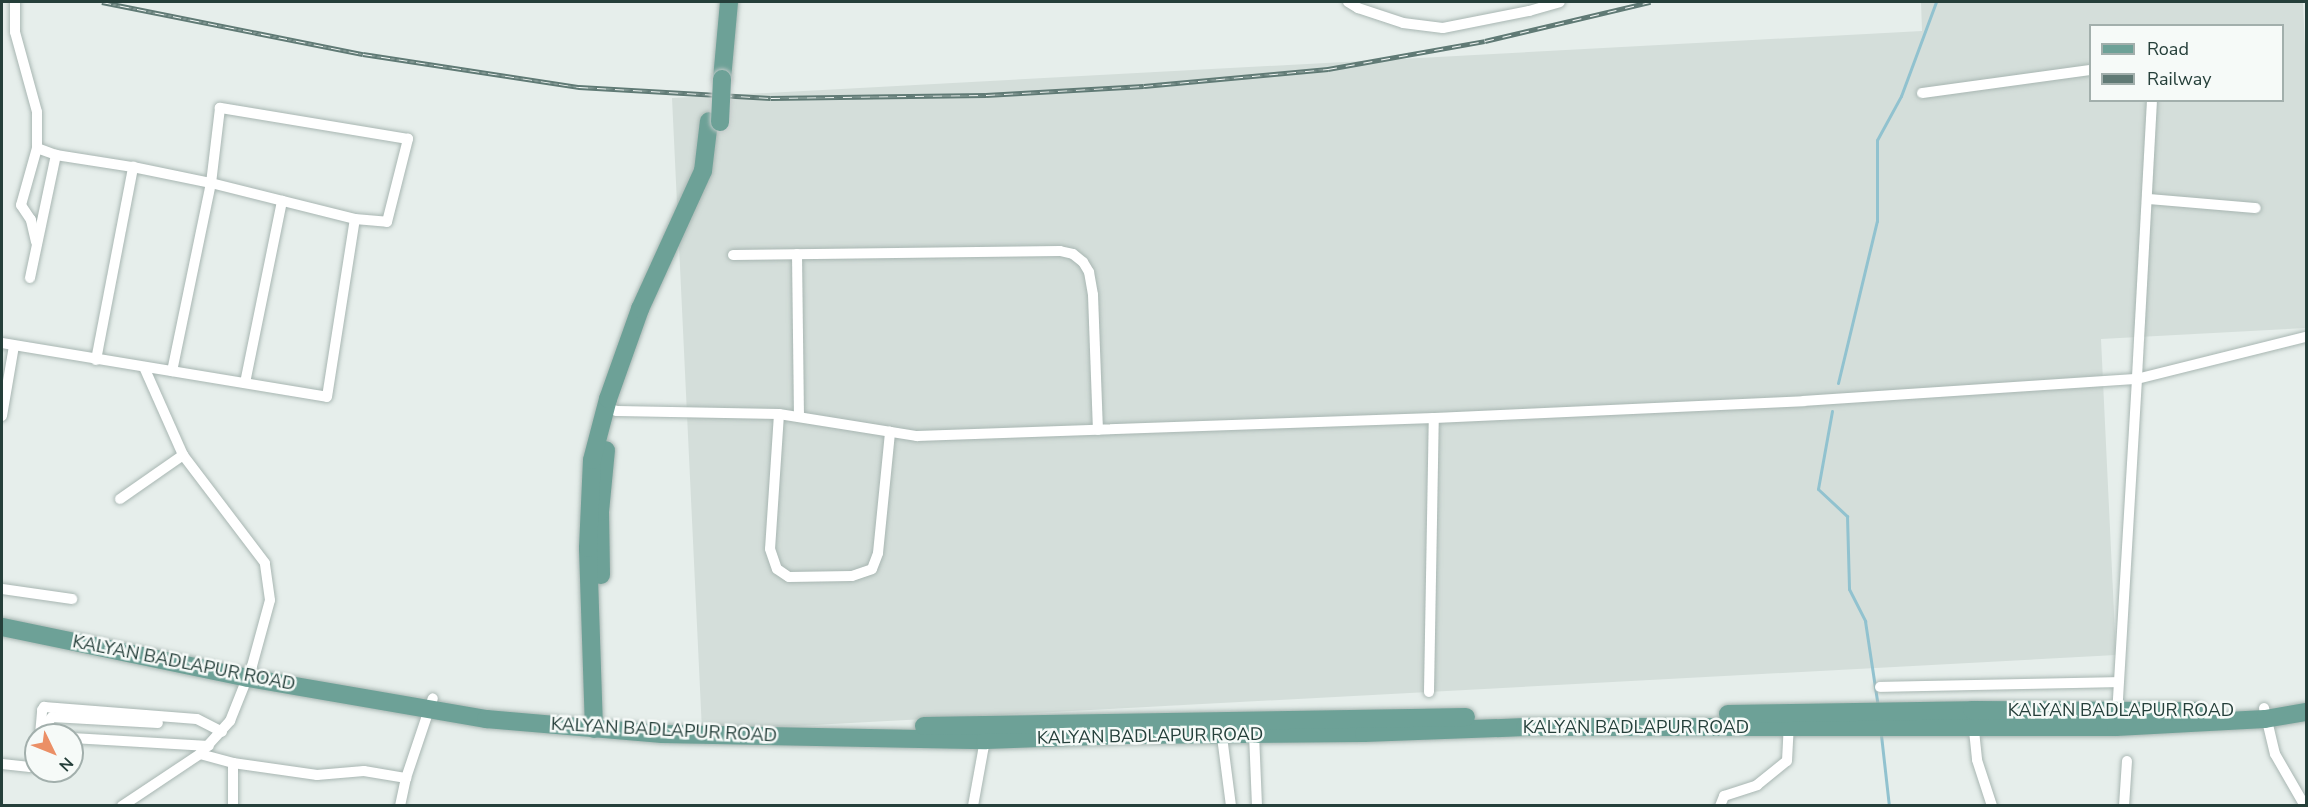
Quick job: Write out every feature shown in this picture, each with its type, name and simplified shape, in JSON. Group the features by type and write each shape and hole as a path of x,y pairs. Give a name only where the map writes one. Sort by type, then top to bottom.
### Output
{"main road":[{"path":"599,724 600,512 611,409 650,313 708,189 717,156 715,121 718,2"},
{"path":"717,79 729,2"},
{"name":"KALYAN BADLAPUR ROAD","path":"2,616 250,672"},
{"name":"KALYAN BADLAPUR ROAD","path":"2,627 431,703 510,722 930,733 1589,721 1972,717 2116,719 2307,712"},
{"name":"KALYAN BADLAPUR ROAD","path":"2264,713 2307,701"},
{"name":"KALYAN BADLAPUR ROAD","path":"930,733 985,740 1221,727 1254,734 1330,726"}],"street":[{"path":"15,2 15,32 37,112 37,148 21,205 29,217 37,245"},
{"path":"1348,2 1358,8 1403,23 1443,28 1529,11 1560,2"},
{"path":"1922,93 2089,70"},
{"path":"2116,719 2152,102"},
{"path":"37,148 56,155 133,167 211,183 356,219 387,222 408,139 220,108 211,183 172,371"},
{"path":"30,278 56,155"},
{"path":"96,360 133,167"},
{"path":"2148,199 2256,208"},
{"path":"245,383 282,201"},
{"path":"2,343 327,397 356,219"},
{"path":"733,255 1060,251 1073,254 1083,262 1089,272 1091,284 1098,430"},
{"path":"797,254 799,417"},
{"path":"611,409 779,414 917,436 1434,418 1804,401 2137,380 2307,337"},
{"path":"2,416 14,346"},
{"path":"122,806 204,750 222,732 237,707 250,672 270,600 265,563 183,454 144,367"},
{"path":"779,414 770,549 777,569 789,578 852,576 872,568 878,553 890,432"},
{"path":"1429,692 1434,418"},
{"path":"120,499 183,454"},
{"path":"2,589 72,599"},
{"path":"1880,687 2118,682"},
{"path":"400,806 406,778 431,703"},
{"path":"41,723 44,707 197,719 222,732"},
{"path":"2264,713 2275,754 2305,806"},
{"path":"48,723 52,717 171,724"},
{"path":"1972,717 1977,760 1992,806"},
{"path":"94,739 95,720"},
{"path":"1720,806 1724,796 1757,785 1787,761 1788,720"},
{"path":"144,741 146,723"},
{"path":"1221,727 1231,806"},
{"path":"1254,734 1257,806"},
{"path":"84,739 144,741 204,750 233,763 317,775 364,771 406,778"},
{"path":"973,806 985,740"},
{"path":"2124,806 2127,761"},
{"path":"233,763 233,806"},
{"path":"2,764 24,766"}],"shaded area":[{"path":"1921,2 2303,2 2306,71 2306,328 2101,339 2116,655 702,731 672,98 1922,31"}],"waterway":[{"path":"1838,383 1877,221 1877,140 1901,96 1936,2"},
{"path":"1832,411 1818,489 1847,516 1849,589 1865,621 1878,707"},
{"path":"1881,735 1889,806"}],"railway":[{"path":"102,2 363,54 579,87 771,98 986,95 1144,86 1328,69 1485,41 1650,2"}]}
